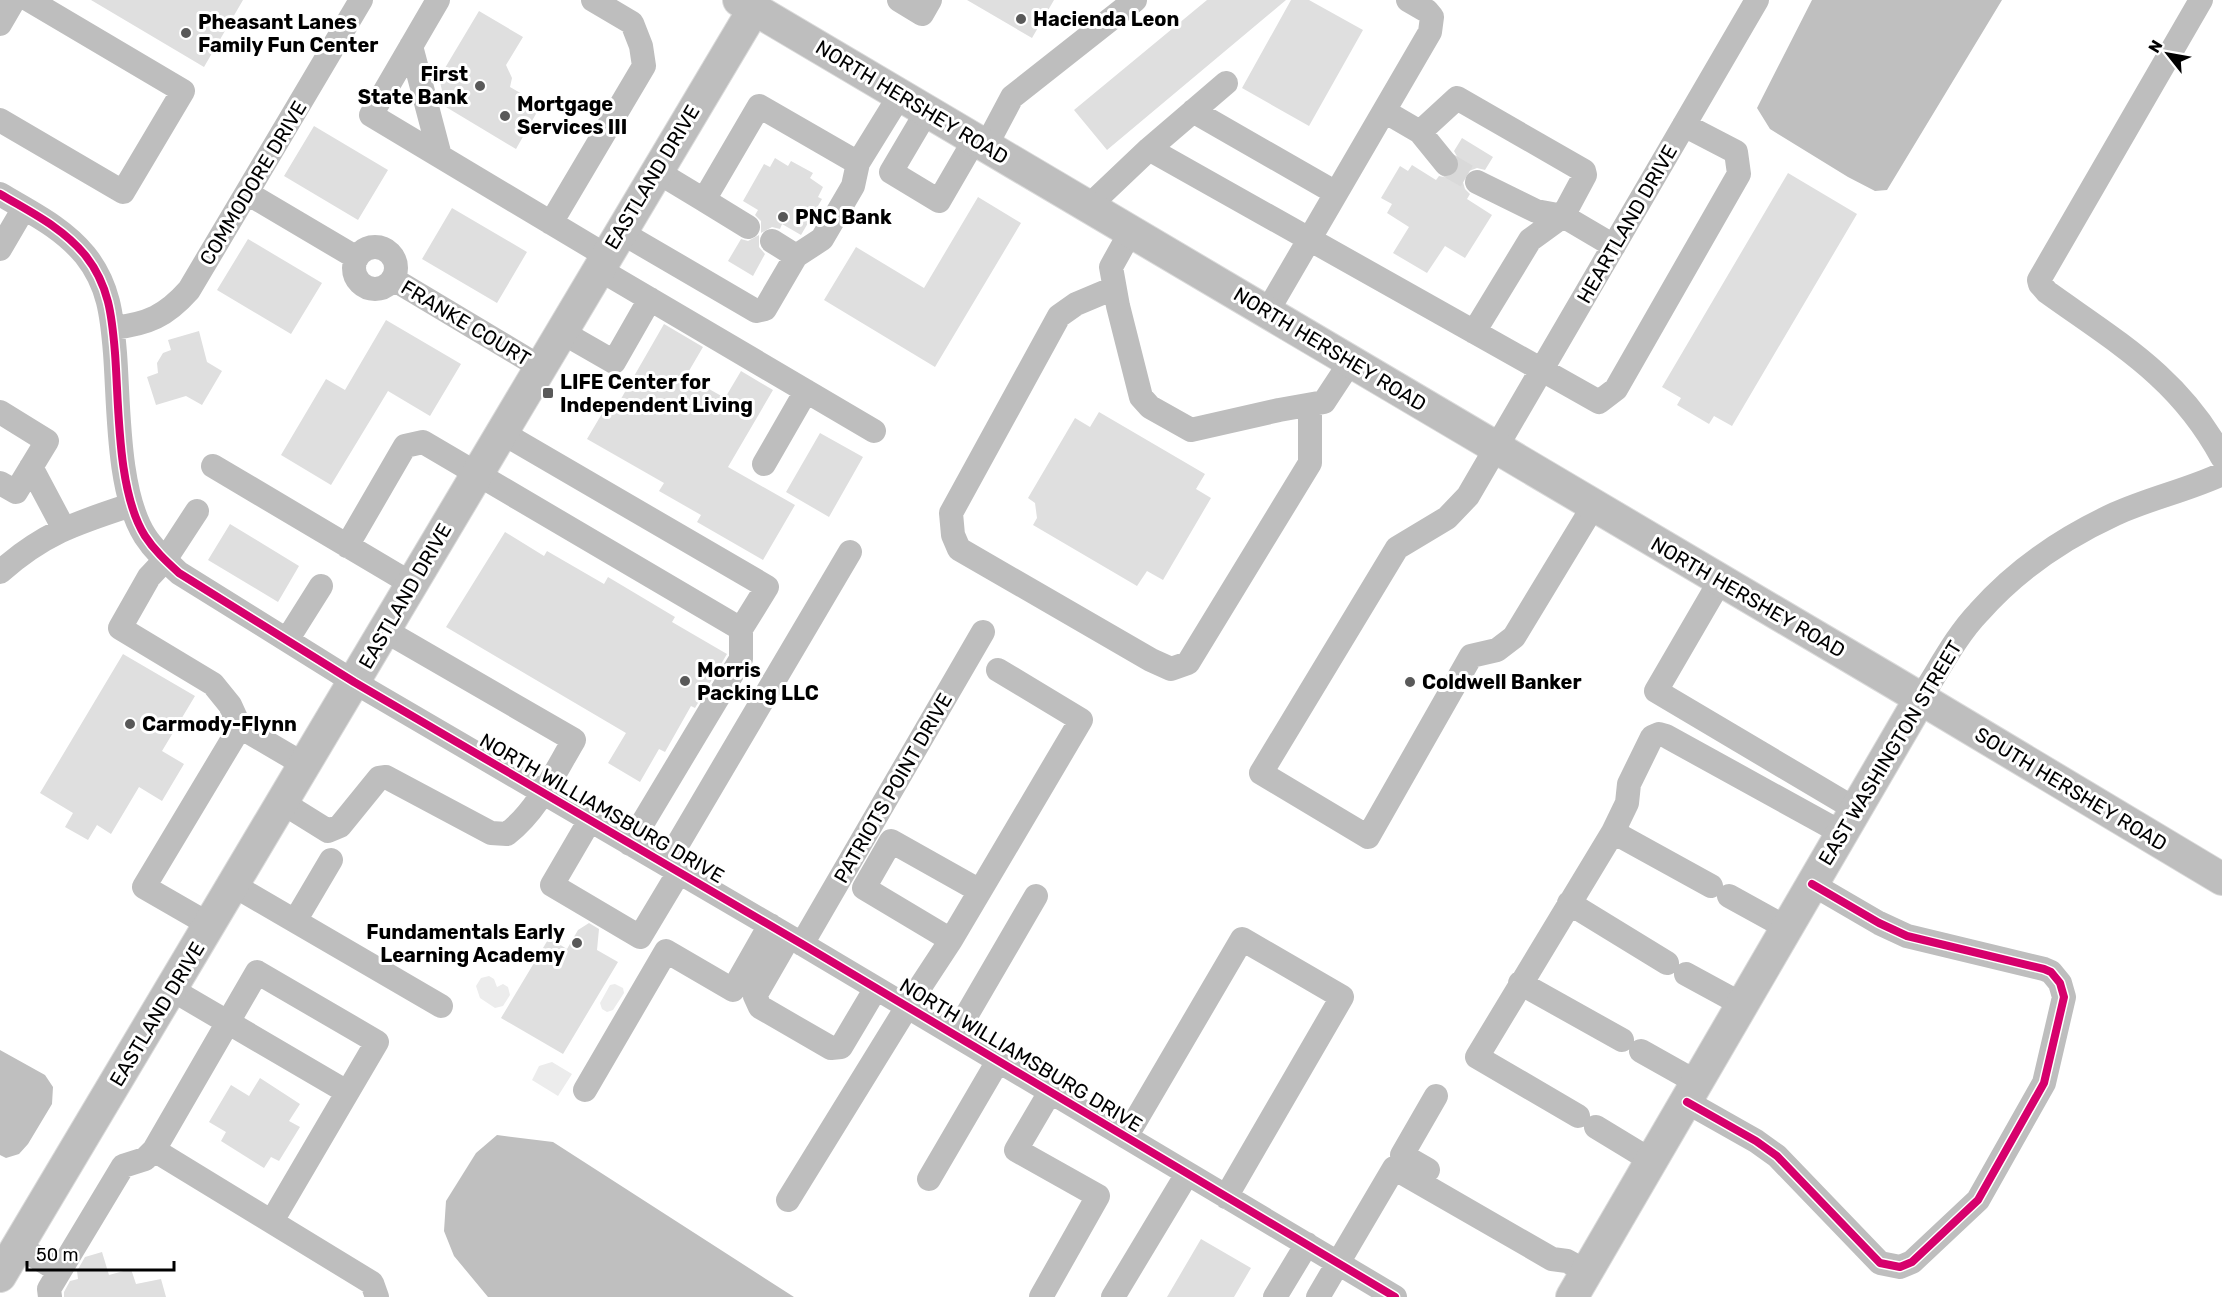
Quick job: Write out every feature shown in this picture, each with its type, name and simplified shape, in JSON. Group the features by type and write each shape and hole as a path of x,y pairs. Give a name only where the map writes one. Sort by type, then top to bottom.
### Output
{"main road":[{"name":"NORTH HERSHEY ROAD","path":"750,3 981,143 1920,699"},
{"name":"EASTLAND DRIVE","path":"0,1276 283,803 476,472 656,171 750,3"},
{"name":"EAST WASHINGTON STREET","path":"1575,1277 1652,1161 1920,699"},
{"name":"SOUTH HERSHEY ROAD","path":"1920,699 2222,879"}],"street":[{"path":"0,24 14,0"},
{"path":"0,120 123,192 183,91 29,0"},
{"name":"COMMODORE DRIVE","path":"113,328 137,325 156,318 176,305 189,290 361,0"},
{"path":"438,0 371,115 551,223 607,251 756,311 765,309 796,256 822,239 853,186 858,163 914,103"},
{"path":"551,223 644,66 642,46 632,23 593,0"},
{"path":"898,0 922,14 930,0"},
{"path":"914,103 891,172 939,201 1012,97 1135,0"},
{"path":"1267,312 1430,32 1432,17 1427,11 1408,0"},
{"name":"HEARTLAND DRIVE","path":"1594,505 1514,637 1497,650 1471,656 1368,837 1261,773 1397,548 1447,518 1468,496 1756,0"},
{"path":"2201,0 2039,280 2047,292 2142,360 2174,388 2201,421 2222,457"},
{"path":"411,46 440,156"},
{"path":"1089,206 1149,149 1226,83"},
{"path":"1420,132 1457,98 1584,171 1585,175 1563,216 1530,240 1474,332"},
{"path":"704,200 759,106 858,163"},
{"path":"1193,111 1336,193"},
{"path":"1384,111 1420,132 1446,164"},
{"path":"1149,149 1599,402 1616,388 1740,174 1736,152 1684,125"},
{"path":"656,171 748,227"},
{"path":"1477,182 1536,211 1563,216 1614,246"},
{"name":"FRANKE COURT","path":"247,193 357,258 354,271 359,283 364,287 383,288 393,279 540,367"},
{"name":"NORTH WILLIAMSBURG DRIVE","path":"0,194 58,228 85,256 100,279 109,300 113,328 125,478 131,505 144,535 179,573 354,682 787,935 1394,1297"},
{"path":"0,249 24,208"},
{"path":"1131,231 1111,267 1141,397 1150,408 1191,430 1324,402 1351,362"},
{"path":"772,242 796,256"},
{"path":"607,251 650,299 874,431"},
{"path":"1114,288 1076,304 1059,316 951,513 953,536 959,549 1151,660 1171,669 1188,663 1310,463 1310,405"},
{"path":"560,331 614,362 650,299"},
{"path":"764,464 806,391"},
{"path":"0,412 47,441 16,492 0,483"},
{"path":"501,432 766,587 741,629 741,659 630,844"},
{"path":"347,546 405,447 423,442 741,629"},
{"path":"213,466 412,584"},
{"path":"31,467 64,529"},
{"name":"EAST WASHINGTON STREET","path":"1920,699 1954,644 1978,613 2005,585 2035,561 2117,513 2197,486 2222,474"},
{"path":"0,572 22,552 64,529 131,505"},
{"path":"197,511 165,560 149,577 120,628 213,684 230,705 240,727 305,765"},
{"path":"590,820 552,885 640,937 672,868 850,552"},
{"path":"1720,580 1656,691 1848,821"},
{"path":"287,640 321,586"},
{"path":"283,803 328,831 340,826 379,777 386,777 491,833 507,834 518,825 543,792 574,740 384,630"},
{"name":"PATRIOTS POINT DRIVE","path":"787,935 983,632"},
{"path":"788,1200 951,940 1081,720 998,670"},
{"path":"210,925 144,887 240,727"},
{"path":"1652,1161 1477,1057 1628,803 1629,784 1652,737 1659,734 1666,736 1848,821"},
{"path":"1612,832 1787,928"},
{"path":"951,940 864,888 891,841 980,891"},
{"path":"295,921 331,860"},
{"path":"1520,983 1631,1046 1777,1156 1880,1263 1900,1267 1912,1262 1978,1200 2044,1083 2064,998 2060,983 2044,969 1907,936 1879,923 1812,884"},
{"path":"233,885 441,1006"},
{"path":"955,1035 1036,896"},
{"path":"1569,903 1677,969 1743,1005"},
{"path":"787,935 755,996 760,1007 831,1047 841,1047 876,988"},
{"path":"585,1090 666,951 733,990 787,935"},
{"path":"1125,1137 1242,939 1333,992 1342,998 1226,1197"},
{"path":"50,1297 49,1289 59,1271 123,1166 145,1159 154,1150 257,972 377,1042 272,1221"},
{"path":"171,989 347,1092"},
{"path":"929,1179 999,1061"},
{"path":"1041,1297 1098,1196 1016,1150 1050,1092"},
{"path":"1436,1096 1402,1155 1558,1248 1575,1277"},
{"path":"154,1150 372,1282 377,1297"},
{"path":"1318,1297 1394,1168 1552,1259 1575,1277"},
{"path":"1113,1297 1187,1174"},
{"path":"1275,1297 1307,1244"},
{"path":"18,1246 59,1271"}],"shaded area":[{"path":"1812,0 2002,0 1887,190 1875,191 1848,177 1770,129 1757,108"},
{"path":"489,976 494,979 497,987 503,984 508,987 510,995 503,1006 495,1008 480,998 476,986 481,978"},
{"path":"615,984 623,988 624,993 613,1010 607,1012 602,1009 600,1003 610,985"},
{"path":"0,1050 45,1075 53,1087 52,1104 28,1144 19,1154 6,1158 0,1155"},
{"path":"552,1062 572,1074 558,1096 532,1080 539,1066"},
{"path":"497,1135 553,1142 794,1297 488,1297 454,1256 444,1231 446,1201 476,1153"}],"building":[{"name":"Pheasant Lanes Family Fun Center","path":"91,0 243,0 204,67"},
{"name":"Hacienda Leon","path":"967,0 1054,0 1032,38"},
{"path":"1207,0 1286,0 1107,150 1074,110"},
{"path":"1291,0 1309,0 1363,30 1309,126 1242,88"},
{"path":"479,11 523,37 506,65 512,78 510,87 541,105 516,149 446,107 439,78"},
{"path":"314,126 388,170 358,220 284,176"},
{"path":"1462,138 1493,157 1485,170 1477,168 1469,171 1464,176 1463,182 1470,194 1467,199 1492,215 1465,258 1445,246 1427,273 1393,253 1409,227 1387,213 1392,204 1381,198 1400,166 1408,171 1412,165 1436,180 1439,176 1448,178 1454,175 1459,170 1460,162 1454,151"},
{"name":"PNC Bank","path":"775,158 788,166 791,161 813,173 810,178 823,187 818,197 822,199 801,235 782,224 780,229 772,227 761,233 761,221 755,215 758,210 743,201 764,164 770,167"},
{"path":"1788,173 1857,214 1732,426 1714,416 1709,424 1677,405 1681,398 1662,387"},
{"path":"978,197 1021,223 935,367 824,300 856,247 924,288"},
{"path":"452,208 527,252 497,303 422,259"},
{"path":"759,235 759,247 765,254 753,276 728,261 741,239 748,241"},
{"path":"248,239 322,283 291,334 217,290"},
{"path":"386,320 461,364 430,416 388,391 331,485 281,455 326,379 345,390"},
{"path":"664,324 703,347 686,376 725,398 741,371 773,390 728,467 795,505 763,560 697,522 701,515 659,491 664,483 587,439 610,400 618,404"},
{"path":"199,331 207,362 222,371 202,405 186,396 156,405 147,377 158,373 157,363 163,353 171,350 168,340"},
{"path":"1099,412 1205,474 1196,489 1211,498 1163,580 1147,571 1137,586 1033,525 1037,518 1035,503 1028,498 1075,418 1090,427"},
{"path":"820,433 863,457 829,517 786,492"},
{"path":"230,524 299,566 278,602 208,560"},
{"path":"505,532 544,556 547,551 604,584 608,577 675,617 672,622 727,654 695,708 691,706 665,752 659,749 640,782 608,763 626,733 446,627"},
{"name":"Carmody-Flynn","path":"123,654 195,696 162,751 184,764 162,801 139,787 111,834 97,825 88,840 65,827 73,813 40,793"},
{"path":"589,923 599,929 597,950 618,962 563,1054 501,1018 549,938 567,949 578,930"},
{"path":"260,1078 300,1104 289,1121 300,1127 279,1161 271,1157 264,1168 221,1141 226,1132 209,1122 231,1085 249,1096"},
{"path":"1201,1239 1251,1268 1234,1297 1167,1297"},
{"path":"102,1252 109,1275 131,1269 136,1284 161,1279 166,1297 64,1297 70,1281 78,1279 77,1271 85,1257"}],"tunnel":[{"path":"1446,164 1477,182"}],"cycle path":[{"path":"0,194 66,236 85,255 99,278 108,301 112,326 121,448 129,496 145,536 156,551 179,573 354,682 802,944 1395,1297"},
{"path":"1687,1102 1756,1141 1777,1156 1880,1263 1900,1267 1912,1262 1978,1200 2044,1083 2064,997 2060,983 2051,972 2044,969 1907,936 1879,923 1812,884"}],"place":[{"name":"Hacienda Leon","path":"1021,19"},
{"name":"Pheasant Lanes Family Fun Center","path":"186,33"},
{"name":"First State Bank","path":"480,86"},
{"name":"Mortgage Services III","path":"505,116"},
{"name":"PNC Bank","path":"783,217"},
{"name":"LIFE Center for Independent Living","path":"548,393"},
{"name":"Morris Packing LLC","path":"685,681"},
{"name":"Coldwell Banker","path":"1410,682"},
{"name":"Carmody-Flynn","path":"130,724"},
{"name":"Fundamentals Early Learning Academy","path":"577,943"}]}
